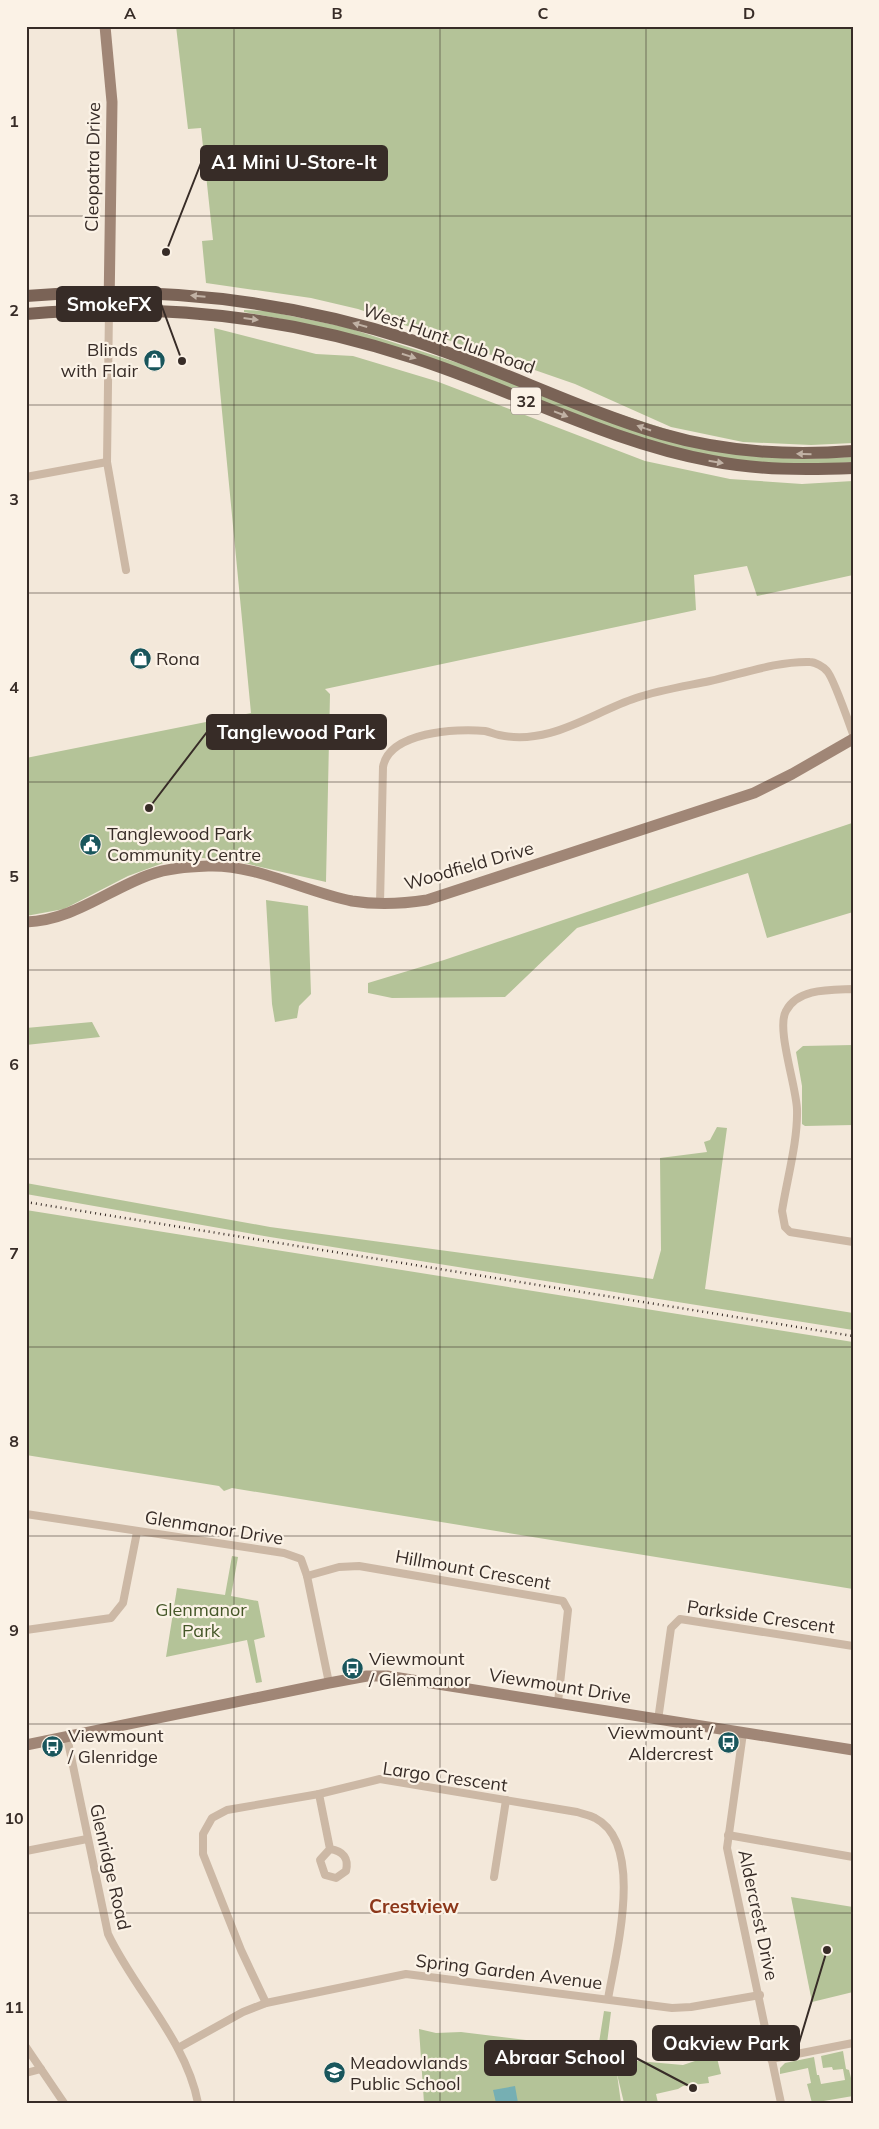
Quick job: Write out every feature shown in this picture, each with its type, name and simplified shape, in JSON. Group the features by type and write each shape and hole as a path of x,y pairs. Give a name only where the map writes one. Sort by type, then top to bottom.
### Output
{"main road":[{"name":"West Hunt Club Road","path":"26,296 109,292 227,298 354,323 451,354 647,429 716,446 769,453 815,454 853,452"},
{"name":"West Hunt Club Road","path":"26,314 108,309 258,319 366,343 416,358 608,432 661,450 712,462 772,469 853,468"}],"street":[{"name":"Cleopatra Drive","path":"105,26 112,102 108,309"},
{"path":"108,309 107,462 126,570"},
{"path":"26,477 107,462"},
{"path":"380,904 384,758 393,747 408,740 452,731 471,730 487,731 500,735 535,736 572,727 636,698 785,664 813,662 827,671 853,734"},
{"name":"Woodfield Drive","path":"26,922 62,917 147,876 170,869 211,866 242,870 350,900 380,904 427,900 754,793 792,774 853,739"},
{"path":"853,990 819,991 803,996 790,1005 786,1011 783,1029 792,1068 797,1108 782,1211 785,1227 790,1232 853,1242"},
{"name":"Glenmanor Drive","path":"26,1514 284,1553 300,1559 307,1576 329,1683"},
{"path":"26,1630 111,1618 123,1603 137,1532"},
{"name":"Hillmount Crescent","path":"307,1576 339,1567 359,1566 563,1601 568,1610 558,1702"},
{"name":"Parkside Crescent","path":"658,1720 671,1628 680,1619 853,1646"},
{"name":"Viewmount Drive","path":"26,1745 329,1683 367,1676 392,1676 853,1750"},
{"name":"Aldercrest Drive","path":"743,1733 727,1848 760,1995 781,2103"},
{"name":"Glenridge Road","path":"67,1737 108,1934 121,1961 178,2048 194,2081 198,2103"},
{"name":"Largo Crescent","path":"266,2003 241,1950 203,1854 203,1834 212,1818 227,1810 319,1794 380,1780 577,1812 596,1818 617,1843 624,1868 624,1905 608,1999"},
{"path":"319,1794 330,1849"},
{"path":"494,1877 506,1800"},
{"path":"728,1835 853,1857"},
{"path":"26,1851 87,1839"},
{"name":"Spring Garden Avenue","path":"178,2048 244,2012 266,2003 406,1974 672,2008 691,2007 760,1995"},
{"path":"771,2059 853,2043"},
{"path":"26,2047 64,2103"},
{"path":"26,2073 41,2069"}],"green space":[{"path":"176,26 853,26 853,443 811,445 743,442 671,427 575,384 358,309 311,298 206,283 202,241 213,240 201,128 188,129"},
{"path":"244,310 267,311 345,327 751,456 800,459 853,457 853,462 816,465 743,462 665,446 282,319 244,312"},
{"path":"214,328 316,354 353,356 436,381 645,461 730,479 802,484 853,481 853,575 757,596 747,566 694,575 696,610 325,689 330,694 326,882 235,861 203,858 166,862 128,876 64,909 26,916 26,758 251,713"},
{"path":"852,823 853,912 767,938 748,873 577,928 505,997 392,998 368,993 368,983 444,960"},
{"path":"266,900 308,906 311,994 299,1006 297,1018 275,1022 272,1004"},
{"path":"92,1022 100,1037 26,1045 26,1028"},
{"path":"853,1045 853,1125 805,1126 802,1124 802,1086 796,1052 803,1046"},
{"path":"717,1127 727,1128 705,1289 853,1313 853,1330 270,1237 26,1194 26,1183 270,1227 653,1279 661,1250 660,1158 707,1152 704,1142 710,1140"},
{"path":"26,1210 853,1342 853,1589 232,1488 224,1491 219,1486 26,1455"},
{"name":"Glenmanor Park","path":"232,1556 238,1557 231,1596 258,1601 265,1637 254,1640 262,1682 256,1683 247,1640 166,1657 177,1588 225,1595"},
{"path":"791,1897 853,1907 853,1992 812,2002"},
{"path":"604,2011 611,2012 606,2051 613,2052 615,2059 683,2065 716,2054 721,2074 708,2077 709,2083 683,2086 656,2094 658,2103 624,2103 617,2074 621,2103 424,2103 419,2029 436,2033 461,2032 598,2049"},
{"path":"843,2051 846,2069 849,2070 851,2078 853,2078 853,2096 812,2103 807,2084 811,2083 808,2068 780,2074 780,2068 785,2063 814,2057 817,2075 819,2075 821,2084 845,2080 843,2069 823,2068 821,2056"}],"water":[{"path":"515,2086 518,2103 496,2103 493,2090"}],"railway":[{"path":"26,1107 30,1106"},
{"path":"26,1202 853,1336"}],"place":[{"name":"A1 Mini U-Store-It","path":"166,252"},
{"name":"Blinds with Flair","path":"154,360"},
{"name":"SmokeFX","path":"182,361"},
{"name":"Rona","path":"140,659"},
{"name":"Tanglewood Park","path":"149,808"},
{"name":"Tanglewood Park Community Centre","path":"91,844"},
{"name":"Viewmount / Glenmanor","path":"353,1669"},
{"name":"Viewmount / Aldercrest","path":"729,1743"},
{"name":"Viewmount / Glenridge","path":"52,1746"},
{"name":"Oakview Park","path":"827,1950"},
{"name":"Meadowlands Public School","path":"334,2073"},
{"name":"Abraar School","path":"693,2088"}],"district":[{"name":"Crestview","path":"414,1906"}]}
